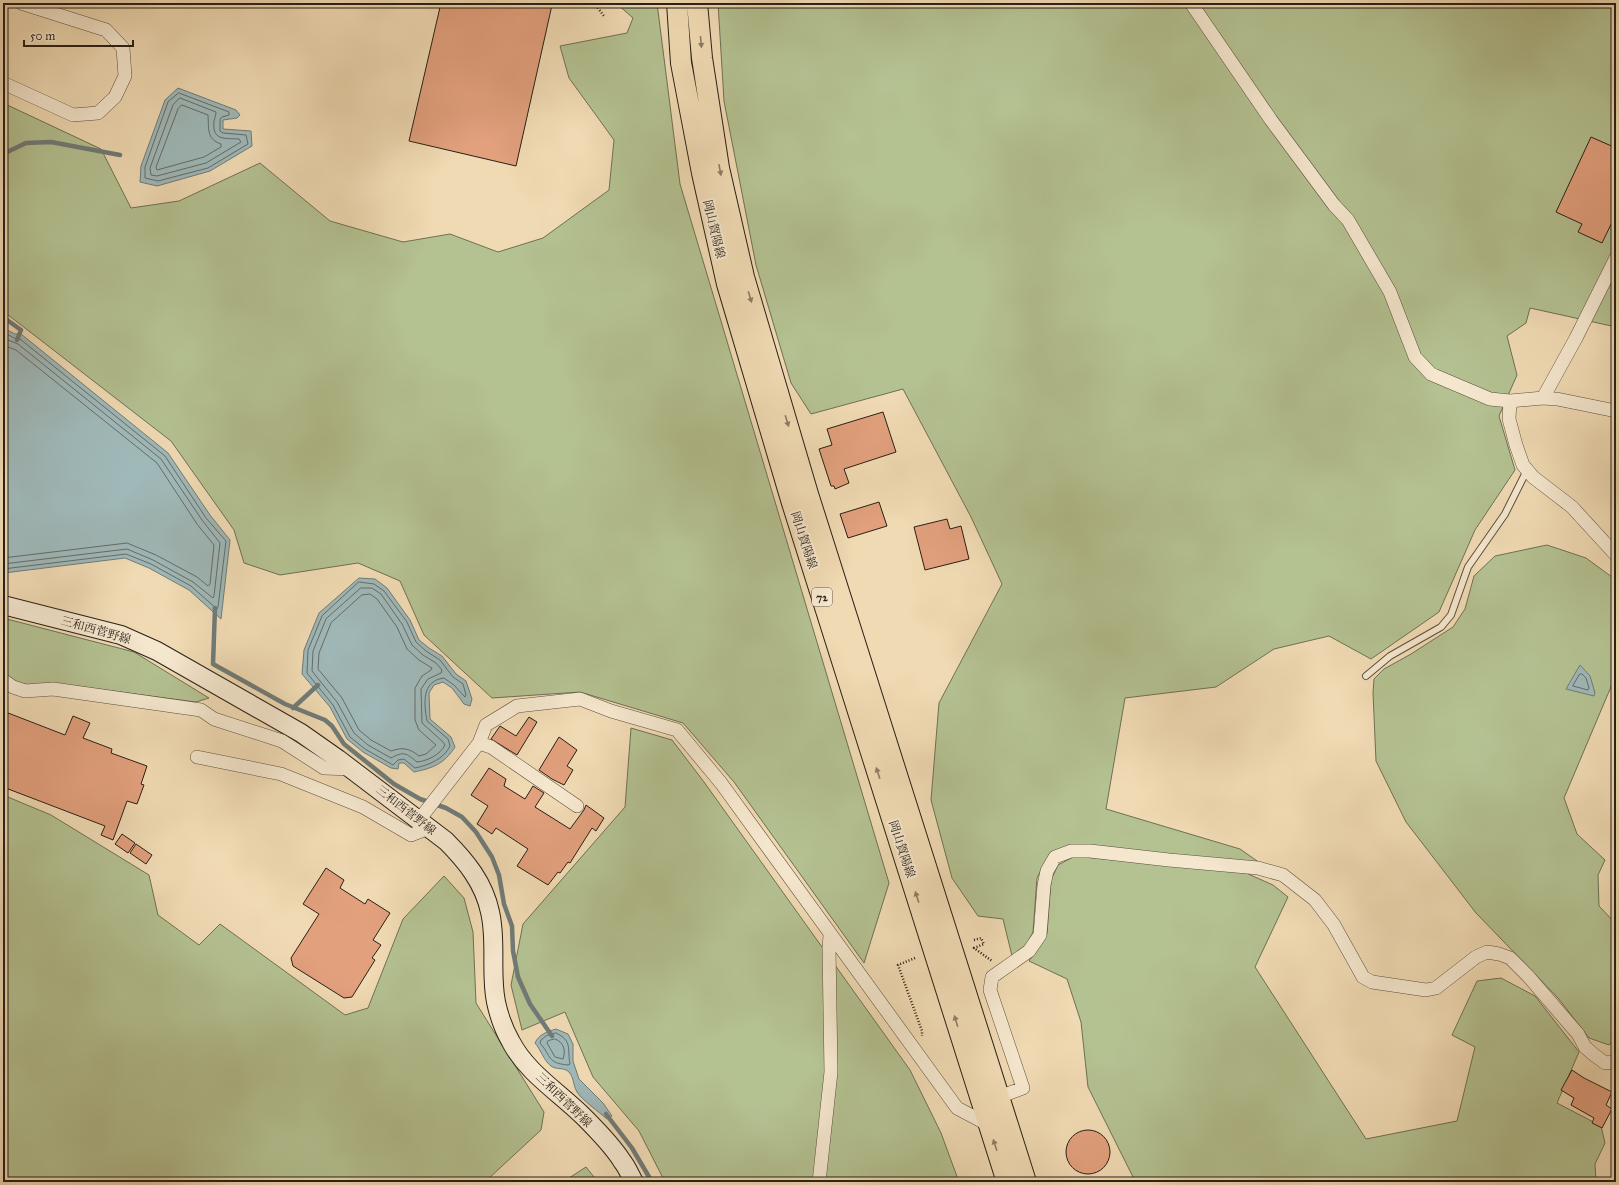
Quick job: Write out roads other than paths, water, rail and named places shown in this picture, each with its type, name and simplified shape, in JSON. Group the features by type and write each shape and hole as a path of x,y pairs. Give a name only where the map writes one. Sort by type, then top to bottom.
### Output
{"main road":[{"name":"岡山賀陽線","path":"677,3 681,63 702,173 727,284 792,503 1007,1182"},
{"name":"岡山賀陽線","path":"697,3 702,58 719,168 744,278 808,494 1026,1182"},
{"name":"三和西菅野線","path":"3,605 121,635 157,651 301,733 352,769 446,841 475,874 484,892 490,912 496,1002 502,1024 511,1043 526,1063 594,1128 622,1160 634,1182"}],"street":[{"path":"3,83 74,115 98,112 115,97 125,76 123,48 106,30 21,3"},
{"path":"1191,3 1271,120 1334,204 1348,220 1390,292 1415,357 1431,374 1490,399 1510,401 1543,398 1557,399 1616,411"},
{"path":"1543,398 1576,338 1616,258"},
{"path":"1510,401 1509,419 1516,445 1523,464 1527,470 1533,477 1572,507 1616,555"},
{"path":"3,680 13,687 25,691 53,689 201,710 214,719 282,741 324,768 352,769"},
{"path":"197,757 280,774 363,807 411,835 424,824 433,802 479,743 486,725 518,706 580,698 611,711 677,730 721,783 957,1108 989,1125"},
{"path":"479,743 491,748 577,806"},
{"path":"999,1098 1023,1088 990,990 992,977 1028,951 1040,934 1044,885 1047,871 1055,857 1071,851 1090,851 1258,868 1283,875 1316,900 1334,925 1363,977 1372,982 1426,990 1436,988 1476,957 1487,952 1510,958 1528,976 1578,1034 1585,1047 1605,1063 1616,1062"},
{"path":"819,1182 831,1072 830,935"}],"lane":[{"path":"1366,676 1390,656 1442,627 1451,614 1468,567 1505,514 1527,470"}],"water":[{"path":"178,88 236,110 240,115 237,118 223,120 223,129 251,131 252,146 210,171 157,186 140,182 141,166 165,100"},
{"path":"3,328 15,334 21,334 168,453 210,515 230,540 221,619 189,590 149,568 125,558 4,573"},
{"path":"359,578 375,579 387,588 410,620 419,640 442,656 456,674 466,681 472,699 470,706 464,704 452,688 443,682 434,685 429,693 430,719 451,737 455,747 447,758 427,769 414,772 404,763 399,763 398,769 391,768 363,752 347,739 330,707 302,674 304,650 319,613"},
{"path":"1580,665 1590,676 1595,693 1594,696 1566,689"},
{"path":"556,1029 568,1034 573,1044 573,1061 579,1079 603,1103 612,1116 607,1119 579,1095 572,1077 567,1070 553,1067 544,1058 535,1043 541,1035"}],"waterway":[{"path":"3,154 26,143 51,142 120,155"},
{"path":"3,317 21,330 17,340"},
{"path":"215,608 213,664 285,704 325,720 332,726 344,744 394,784 420,799 446,808 462,817 476,832 492,857 499,875 504,904 512,926 513,951 518,977 530,1004 552,1036"},
{"path":"293,708 318,685"},
{"path":"606,1114 632,1148 652,1182"}]}
